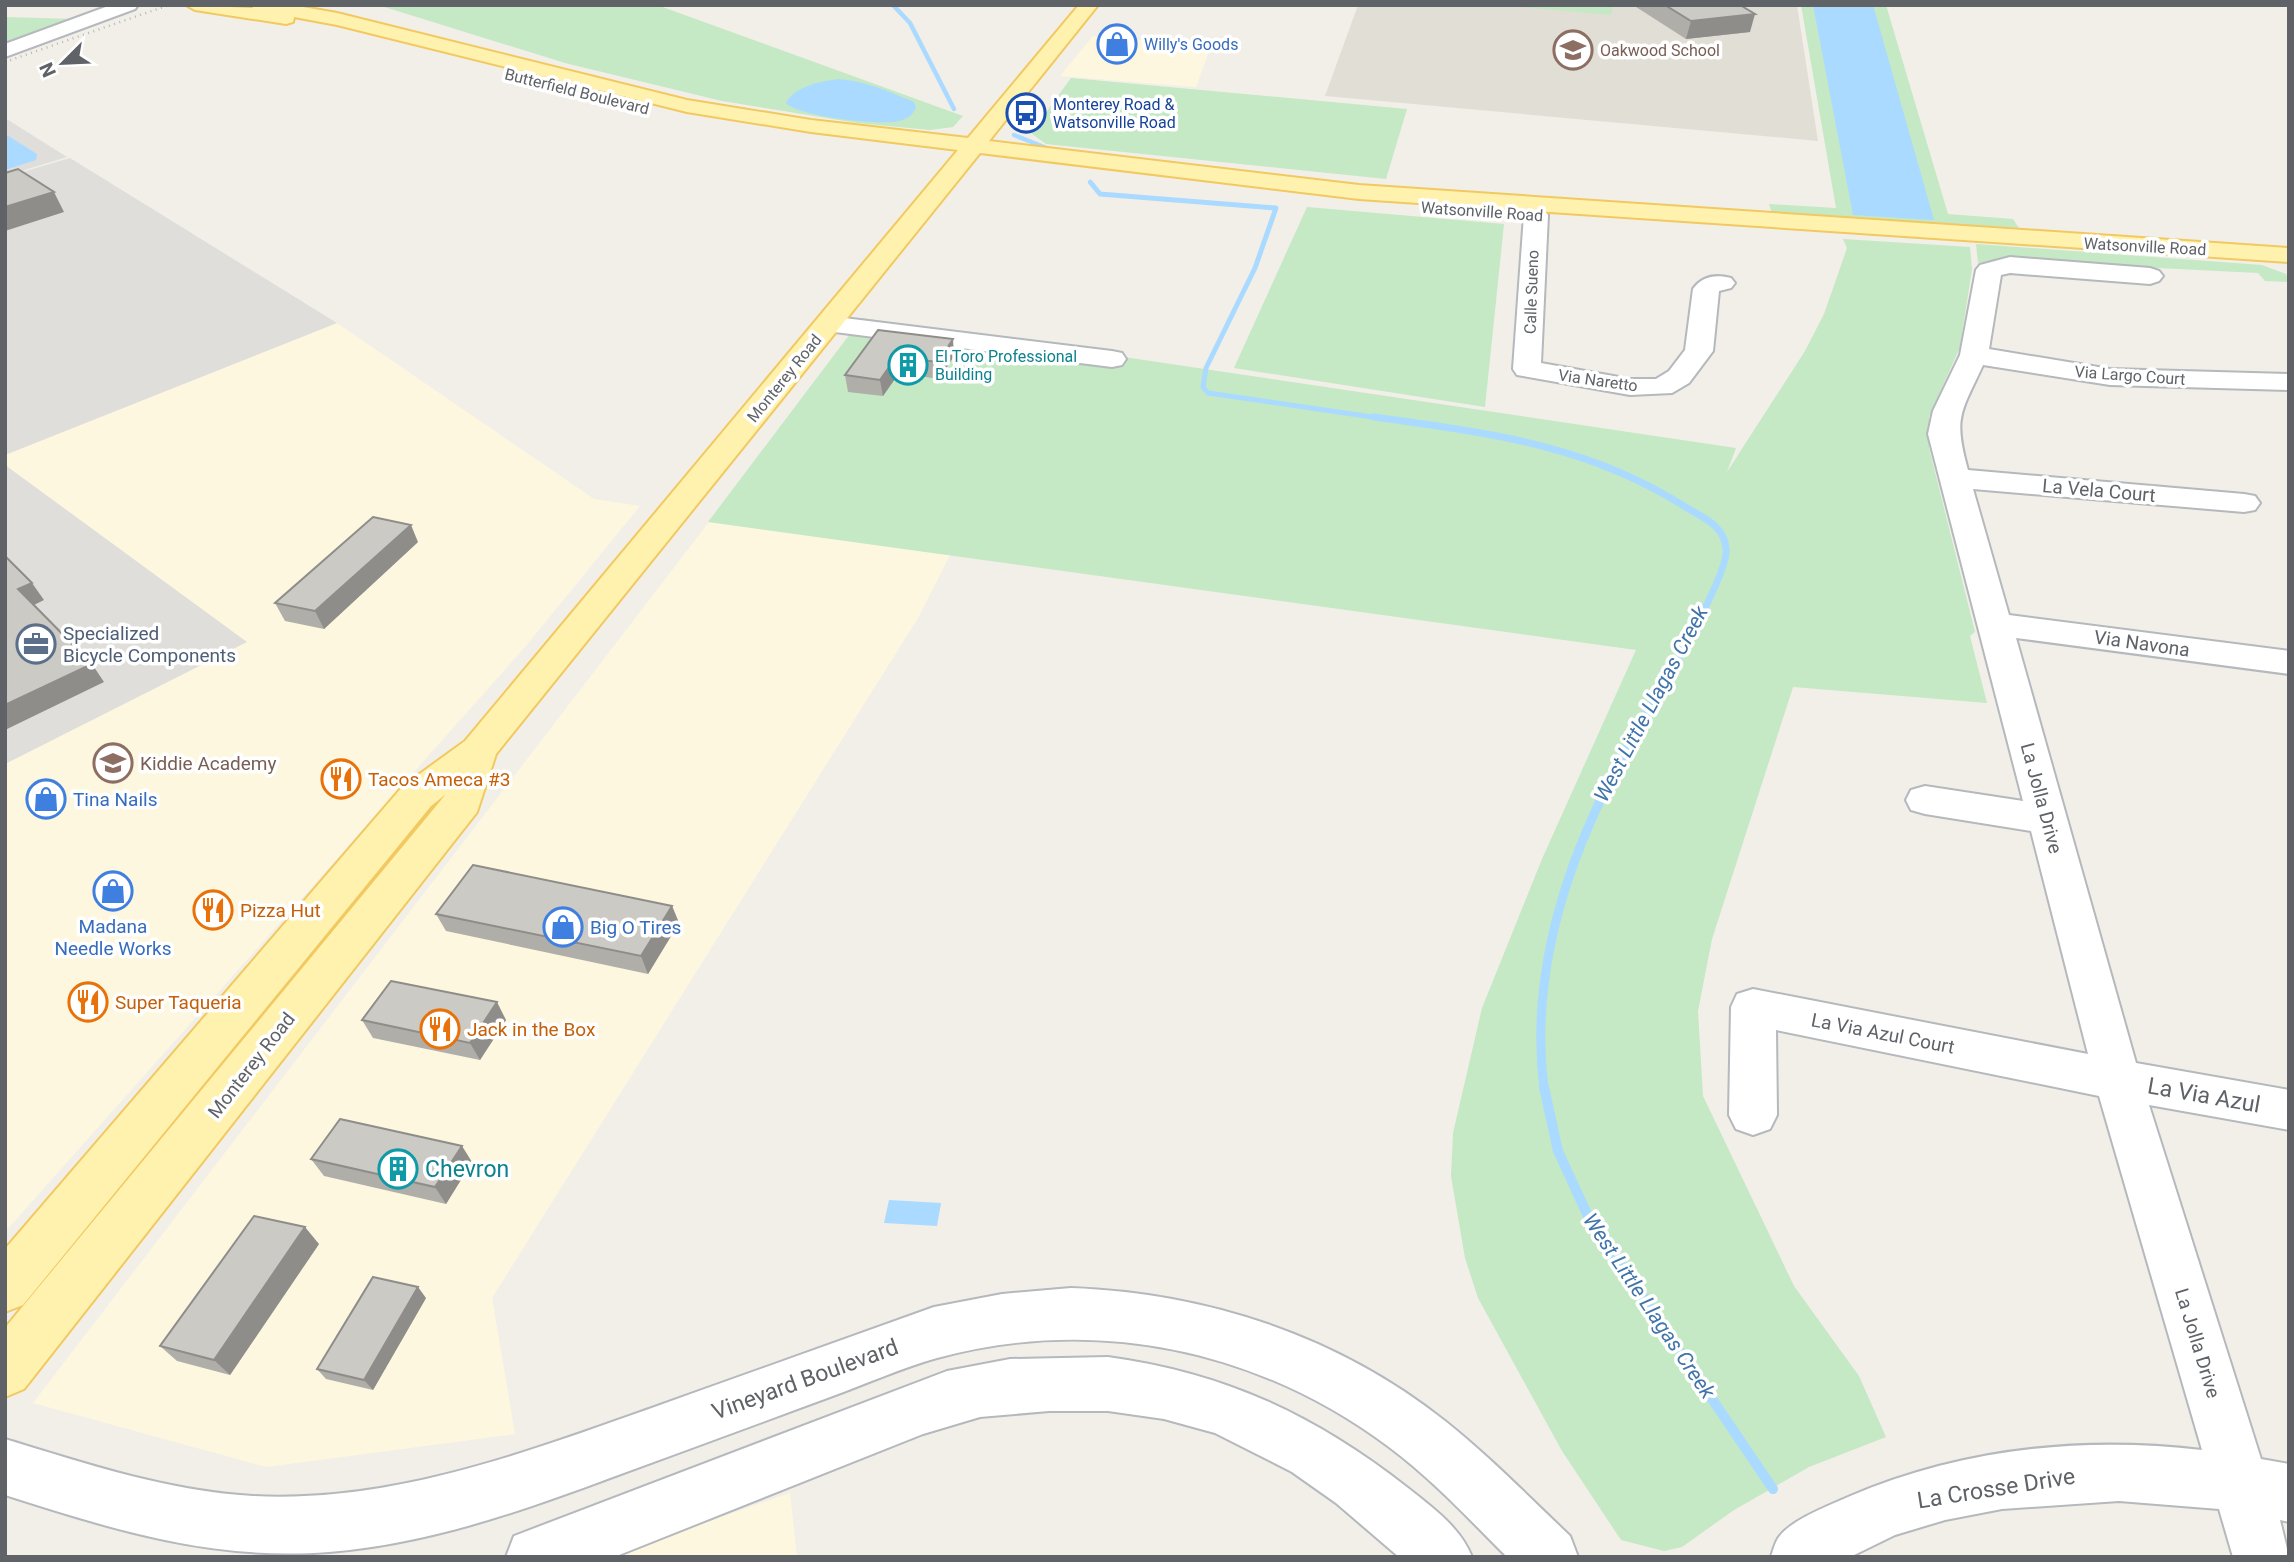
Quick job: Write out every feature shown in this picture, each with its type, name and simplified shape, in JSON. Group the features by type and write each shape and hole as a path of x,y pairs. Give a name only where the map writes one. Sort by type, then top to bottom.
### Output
{"main road":[{"name":"Butterfield Boulevard","path":"195,5 330,27 715,124 968,152"},
{"name":"Butterfield Boulevard","path":"260,5 337,19 687,106 968,152"},
{"name":"Monterey Road","path":"5,1288 417,796 478,750 1089,5"},
{"name":"Watsonville Road","path":"968,152 1313,196 1536,215 1864,229"},
{"name":"Watsonville Road","path":"968,152 1435,199 1946,234 1993,241 2002,237 2288,258"},
{"name":"Monterey Road","path":"5,1370 463,802 478,750"}],"street":[{"path":"5,51 129,5"},
{"name":"Calle Sueno","path":"1527,369 1536,215"},
{"name":"La Jolla Drive","path":"2150,276 2010,265 1989,270 1973,355 1947,411 1944,434 2118,1080 2264,1487 2262,1557"},
{"name":"Via Naretto","path":"1527,369 1630,387 1662,387 1679,377 1699,351 1706,289 1711,284 1722,283"},
{"path":"828,324 1112,359"},
{"name":"Via Largo Court","path":"1973,355 2110,377 2289,382"},
{"name":"La Vela Court","path":"1955,478 2244,503"},
{"name":"Via Navona","path":"1994,624 2289,663"},
{"path":"1925,800 2047,819"},
{"name":"La Via Azul Court","path":"1753,1115 1752,1007 2118,1080"},
{"name":"La Via Azul","path":"2118,1080 2289,1110"},
{"name":"Vineyard Boulevard","path":"5,1467 107,1500 216,1522 290,1525 375,1518 455,1503 517,1484 934,1333 1001,1318 1071,1313 1146,1318 1198,1329 1236,1338 1303,1364 1345,1386 1407,1426 1449,1460 1549,1557"},
{"path":"535,1557 884,1422 969,1393 1006,1386 1076,1382 1139,1386 1208,1402 1250,1417 1324,1458 1387,1504 1443,1557"},
{"name":"La Crosse Drive","path":"1800,1557 1838,1531 1911,1501 2022,1479 2098,1472 2264,1487"}],"shaded area":[{"name":"Oakwood School","path":"1358,5 1797,5 1818,141 1325,96"},
{"path":"1093,36 1211,46 1196,87 1060,76"},
{"path":"5,118 67,157 5,176"},
{"path":"70,158 337,323 5,455 5,177"},
{"path":"337,323 594,499 640,506 525,647 5,1232 5,764 246,642 5,465 5,455"},
{"path":"5,465 247,642 5,764"},
{"path":"709,522 950,555 918,618 492,1298 515,1434 266,1467 33,1403"},
{"path":"790,1493 797,1557 606,1557"}],"green space":[{"path":"378,5 657,5 963,116 953,127 930,130 857,123 722,101 565,63"},
{"path":"1497,5 1614,5 1611,15"},
{"path":"1801,5 1886,5 1948,214 2013,219 2019,228 1772,213 1769,204 1836,208"},
{"path":"5,17 75,19 12,40 17,42 5,46"},
{"path":"1071,78 1407,109 1386,179 1046,144 1031,133"},
{"path":"1307,207 1504,224 1485,407 1234,368"},
{"path":"1843,239 1970,247 1972,269 1960,347 1929,417 1929,448 1975,632 1970,636 1987,703 1793,687 1712,939 1698,1011 1703,1096 1794,1286 1859,1376 1886,1437 1809,1467 1734,1510 1682,1547 1664,1551 1621,1540 1562,1451 1478,1298 1465,1258 1451,1176 1453,1133 1482,1008 1542,859 1636,650 708,522 862,318 1736,448 1727,472 1805,351 1824,314 1847,248"},
{"path":"1976,244 2262,265 2286,274 2289,282 2265,281 2258,273 1995,260 1978,263"}],"water":[{"path":"1813,5 1873,5 1934,220 1853,215"},
{"path":"839,79 887,91 914,102 916,108 902,120 876,122 822,116 793,108 786,103 802,88"},
{"path":"5,134 37,154 36,160 5,170"},
{"path":"889,1200 941,1203 937,1226 884,1223"}],"building":[{"path":"1665,5 1740,5 1755,14 1691,21"},
{"path":"18,169 54,192 5,207 5,173"},
{"path":"878,330 953,339 938,362 896,357 880,380 845,375"},
{"path":"373,517 411,525 315,611 275,603"},
{"name":"Specialized Bicycle Components","path":"5,556 32,583 18,589 92,664 5,705"},
{"name":"Big O Tires","path":"473,865 672,906 641,956 436,914"},
{"path":"391,981 497,1002 470,1043 362,1020"},
{"path":"340,1119 462,1146 435,1187 311,1159"},
{"path":"254,1216 305,1227 214,1360 160,1346"},
{"path":"373,1277 418,1287 364,1380 317,1369"}],"waterway":[{"name":"West Little Llagas Creek","path":"893,5 910,23 954,109"},
{"name":"West Little Llagas Creek","path":"1014,135 1049,149"},
{"name":"West Little Llagas Creek","path":"1091,183 1100,194 1276,208 1255,268 1206,368 1203,387 1208,393 1386,419"},
{"name":"West Little Llagas Creek","path":"1374,417 1497,436 1574,455 1650,486 1717,528 1726,548 1717,581 1694,631 1646,714"},
{"name":"West Little Llagas Creek","path":"1544,1089 1541,1039 1544,989 1551,941 1564,893 1600,800 1647,713"},
{"name":"West Little Llagas Creek","path":"1544,1087 1558,1151 1588,1216 1773,1489"}],"railway":[{"path":"5,62 169,5"}],"place":[{"name":"Willy's Goods","path":"1117,44"},
{"name":"Oakwood School","path":"1573,50"},
{"name":"Monterey Road & Watsonville Road","path":"1026,113"},
{"name":"El Toro Professional Building","path":"908,365"},
{"name":"Specialized Bicycle Components","path":"36,644"},
{"name":"Kiddie Academy","path":"113,763"},
{"name":"Tacos Ameca #3","path":"341,779"},
{"name":"Tina Nails","path":"46,799"},
{"name":"Madana Needle Works","path":"113,891"},
{"name":"Pizza Hut","path":"213,910"},
{"name":"Big O Tires","path":"563,927"},
{"name":"Super Taqueria","path":"88,1002"},
{"name":"Jack in the Box","path":"440,1029"},
{"name":"Chevron","path":"398,1169"}]}
